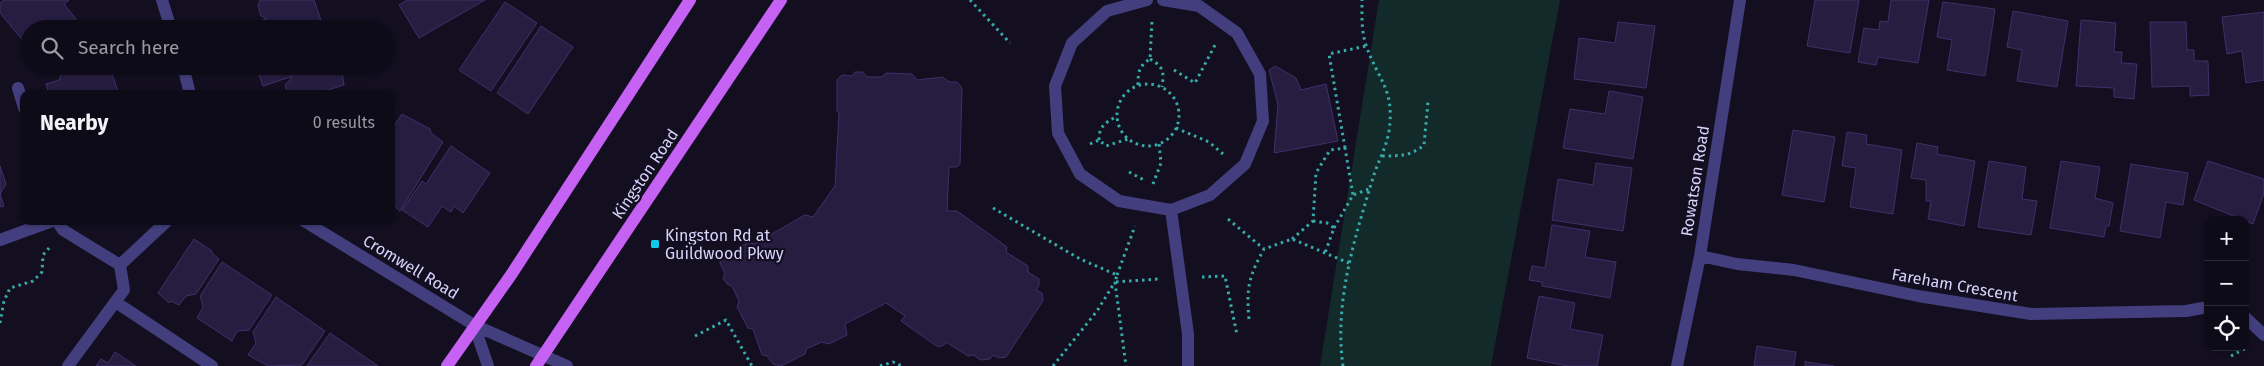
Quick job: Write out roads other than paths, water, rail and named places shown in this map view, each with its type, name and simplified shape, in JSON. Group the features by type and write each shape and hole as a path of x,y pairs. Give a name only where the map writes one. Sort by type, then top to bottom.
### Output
{"main road":[{"path":"447,366 516,267 690,0"},
{"name":"Kingston Road","path":"536,366 781,0"}],"street":[{"path":"162,0 168,20"},
{"path":"1147,0 1107,11 1072,43 1054,86 1058,133 1080,174 1119,201 1171,210 1210,196 1245,164 1263,121 1260,74 1237,33 1199,6 1163,0"},
{"name":"Rowatson Road","path":"1676,366 1700,256 1740,0"},
{"path":"185,75 189,90"},
{"path":"18,88 20,95"},
{"path":"1171,210 1188,334 1188,366"},
{"path":"0,240 41,225"},
{"path":"120,265 163,225"},
{"name":"Cromwell Road","path":"311,225 474,325 567,366"},
{"path":"60,226 120,265 124,290 117,303 68,366"},
{"name":"Fareham Crescent","path":"1700,256 1737,264 1794,270 1918,296 2031,314 2186,311 2204,308"},
{"path":"117,303 212,366"},
{"path":"2249,321 2264,335"},
{"path":"474,325 488,366"}],"place":[{"name":"Kingston Rd at Guildwood Pkwy","path":"655,244"}]}
